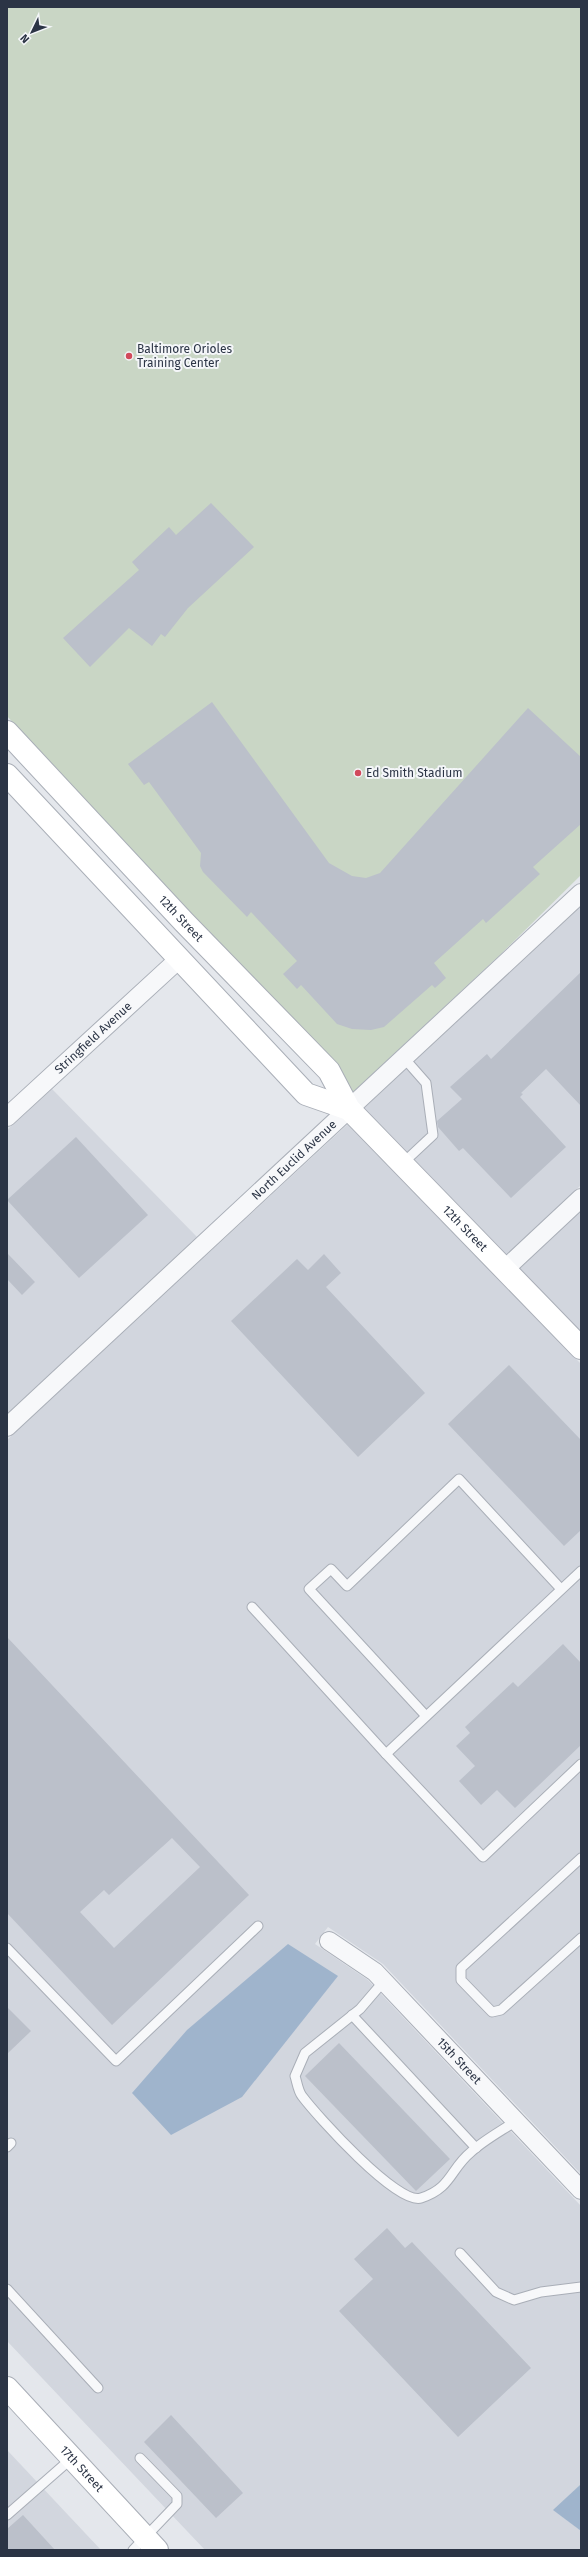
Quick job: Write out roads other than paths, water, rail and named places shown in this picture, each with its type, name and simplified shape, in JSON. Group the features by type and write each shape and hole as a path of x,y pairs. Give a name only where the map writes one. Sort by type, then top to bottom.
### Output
{"street":[{"name":"12th Street","path":"7,732 184,922 329,1071 349,1110 581,1348"},
{"name":"12th Street","path":"7,775 306,1094 349,1110"},
{"name":"North Euclid Avenue","path":"7,1427 581,893"},
{"name":"Stringfield Avenue","path":"7,1117 179,959"},
{"path":"505,1269 581,1198"},
{"name":"15th Street","path":"329,1941 375,1972 581,2190"},
{"name":"17th Street","path":"9,2395 72,2457 145,2545"}],"lane":[{"path":"402,1164 432,1135 426,1083 404,1058"},
{"path":"426,1716 309,1589 331,1568 347,1586 459,1479 561,1589"},
{"path":"386,1754 581,1570"},
{"path":"252,1608 483,1857 581,1764"},
{"path":"581,1858 461,1968 460,1980 492,2012 501,2010 581,1938"},
{"path":"7,1948 116,2061 258,1926"},
{"path":"384,1981 352,2015 305,2053 295,2076 301,2095 368,2168 403,2195 419,2199 435,2192 448,2182 470,2152 516,2121"},
{"path":"352,2015 476,2148"},
{"path":"460,2253 496,2292 514,2300 541,2292 581,2288"},
{"path":"7,2289 98,2388"},
{"path":"7,2515 72,2457"},
{"path":"140,2458 177,2496 176,2504 145,2545"}],"water":[{"path":"288,1944 338,1976 242,2097 171,2135 132,2093 187,2030"},
{"path":"581,2484 581,2531 553,2510"}],"place":[{"name":"Baltimore Orioles Training Center","path":"129,356"},
{"name":"Ed Smith Stadium","path":"358,773"}]}
